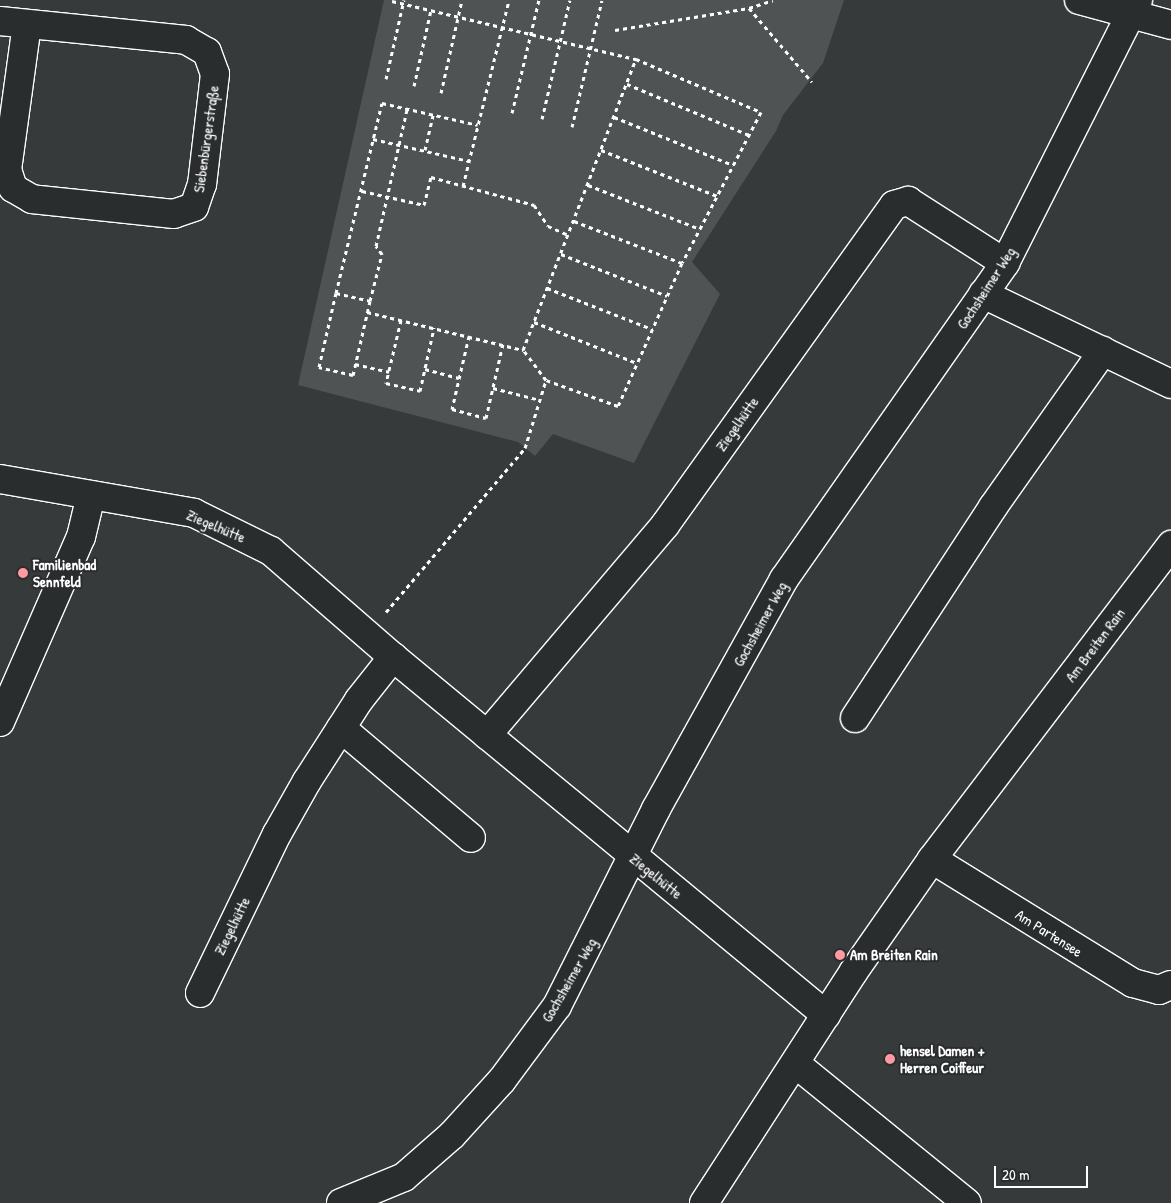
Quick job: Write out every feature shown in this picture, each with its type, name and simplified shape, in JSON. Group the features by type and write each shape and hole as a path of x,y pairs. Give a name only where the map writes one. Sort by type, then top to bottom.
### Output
{"street":[{"path":"1079,0 1135,7 1171,25"},
{"name":"Gochsheimer Weg","path":"341,1203 404,1177 452,1135 502,1080 557,1006 632,857 784,579 1005,263 1135,7"},
{"name":"Siebenbürgerstraße","path":"0,21 186,40 208,52 215,74 202,184 194,207 174,214 32,199 13,188 6,170 27,24"},
{"name":"Ziegelhütte","path":"487,735 665,524 894,206 908,201 1005,263"},
{"path":"983,294 1171,384"},
{"path":"856,718 993,507 1103,351"},
{"name":"Ziegelhütte","path":"0,479 194,513 272,551 366,635 632,857 826,1015"},
{"path":"0,722 81,537 91,494"},
{"name":"Am Breiten Rain","path":"704,1203 796,1064 826,1015 932,859 1171,545"},
{"name":"Ziegelhütte","path":"200,992 277,834 341,728 393,657"},
{"path":"341,728 471,838"},
{"name":"Am Partensee","path":"932,859 1133,983 1159,990 1171,985"},
{"path":"796,1064 967,1203"}],"path":[{"path":"441,93 462,0"},
{"path":"463,186 509,0"},
{"path":"512,113 540,0"},
{"path":"542,119 570,0"},
{"path":"572,127 602,0"},
{"path":"614,30 749,8 773,0"},
{"path":"367,312 523,350 546,380 618,406 682,262 761,112 636,59 404,2 392,1"},
{"path":"386,79 404,2"},
{"path":"749,8 812,82"},
{"path":"414,86 431,10"},
{"path":"523,350 636,59"},
{"path":"627,84 749,135"},
{"path":"407,108 376,246 382,254 353,375 319,367 382,103 407,108 478,125"},
{"path":"425,150 433,115"},
{"path":"614,117 733,165"},
{"path":"373,139 469,161"},
{"path":"601,150 717,196"},
{"path":"362,190 424,205 431,177 534,205 548,226 568,236"},
{"path":"588,185 700,229"},
{"path":"574,221 682,262"},
{"path":"561,254 667,296"},
{"path":"547,288 652,329"},
{"path":"336,293 370,301"},
{"path":"401,320 386,383 420,391 434,328"},
{"path":"534,322 637,363"},
{"path":"469,336 452,410 486,418 503,344"},
{"path":"355,364 389,372"},
{"path":"425,369 459,378"},
{"path":"366,635 525,448 546,380"},
{"path":"493,388 540,400"}],"shaded area":[{"path":"384,0 844,0 823,63 783,115 776,131 692,262 720,294 634,463 553,434 535,456 518,442 298,385"}],"place":[{"name":"Familienbad Sennfeld","path":"23,573"},
{"name":"Am Breiten Rain","path":"840,955"},
{"name":"hensel Damen + Herren Coiffeur","path":"890,1059"}]}
